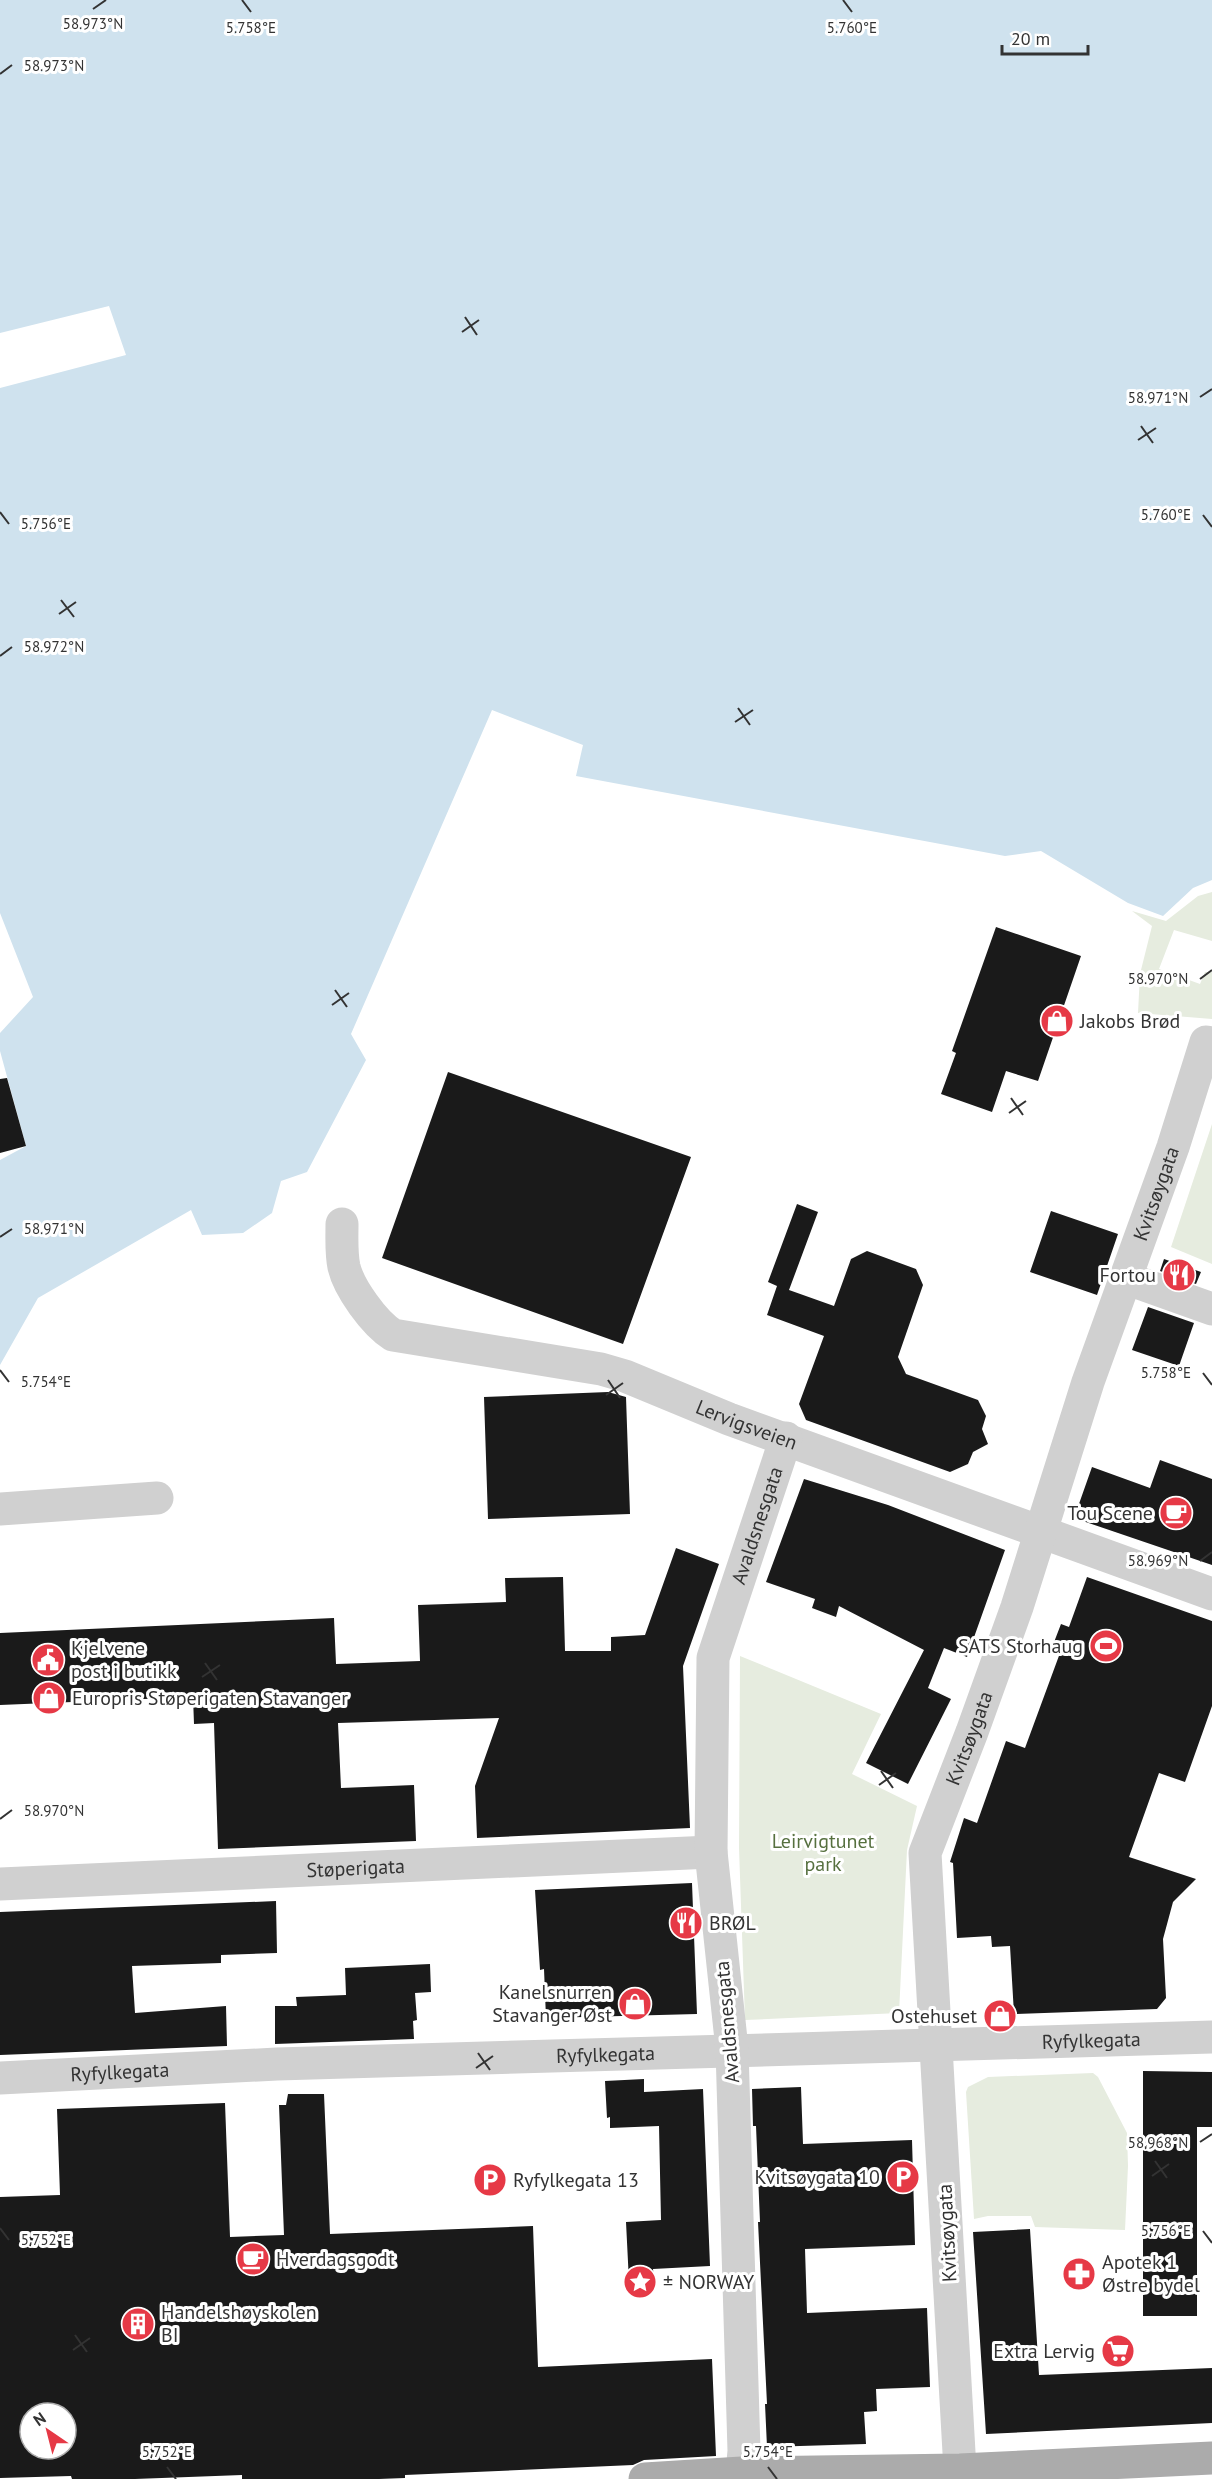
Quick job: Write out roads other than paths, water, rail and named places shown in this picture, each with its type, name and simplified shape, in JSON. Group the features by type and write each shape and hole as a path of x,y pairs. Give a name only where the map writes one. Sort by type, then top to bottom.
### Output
{"main road":[{"path":"645,2479 742,2473 960,2470 1212,2458"},
{"path":"1083,2479 1212,2474"}],"street":[{"name":"Kvitsøygata","path":"960,2470 925,1852 972,1732 1017,1607 1088,1382 1173,1147 1206,1042 1212,1043"},
{"name":"Lervigsveien","path":"342,1224 342,1254 347,1278 377,1323 393,1335 601,1369 625,1376 729,1419 1212,1594"},
{"path":"1125,1278 1212,1309"},
{"name":"Avaldsnesgata","path":"742,2473 744,2451 732,2049 711,1852 713,1658 786,1438"},
{"path":"0,1509 157,1498"},
{"name":"Støperigata","path":"0,1884 711,1852"},
{"name":"Ryfylkegata","path":"0,2078 277,2064 732,2049 1212,2037"}],"water":[{"path":"0,0 1212,0 1212,880 1193,888 1163,916 1128,903 1041,851 1005,856 576,776 583,745 492,710 351,1034 366,1060 307,1172 281,1181 272,1213 243,1233 202,1235 191,1210 38,1298 0,1365 0,1160 26,1146 0,1051 0,1033 33,997 0,913 0,388 126,355 109,306 0,333"}],"place":[{"name":"Jakobs Brød","path":"1057,1021"},
{"name":"Fortou","path":"1179,1275"},
{"name":"Tou Scene","path":"1176,1513"},
{"name":"SATS Storhaug","path":"1106,1646"},
{"name":"Kjelvene post i butikk","path":"48,1660"},
{"name":"Europris Støperigaten Stavanger","path":"49,1698"},
{"name":"BRØL","path":"686,1923"},
{"name":"Kanelsnurren Stavanger Øst","path":"635,2004"},
{"name":"Ostehuset","path":"1000,2016"},
{"name":"Kvitsøygata 10","path":"903,2177"},
{"name":"Ryfylkegata 13","path":"490,2180"},
{"name":"Hverdagsgodt","path":"253,2259"},
{"name":"Apotek 1 Østre bydel","path":"1079,2274"},
{"name":"± NORWAY","path":"640,2282"},
{"name":"Handelshøyskolen BI","path":"138,2324"},
{"name":"Extra Lervig","path":"1118,2351"}],"park label":[{"name":"Leirvigtunet park","path":"823,1852"}]}
